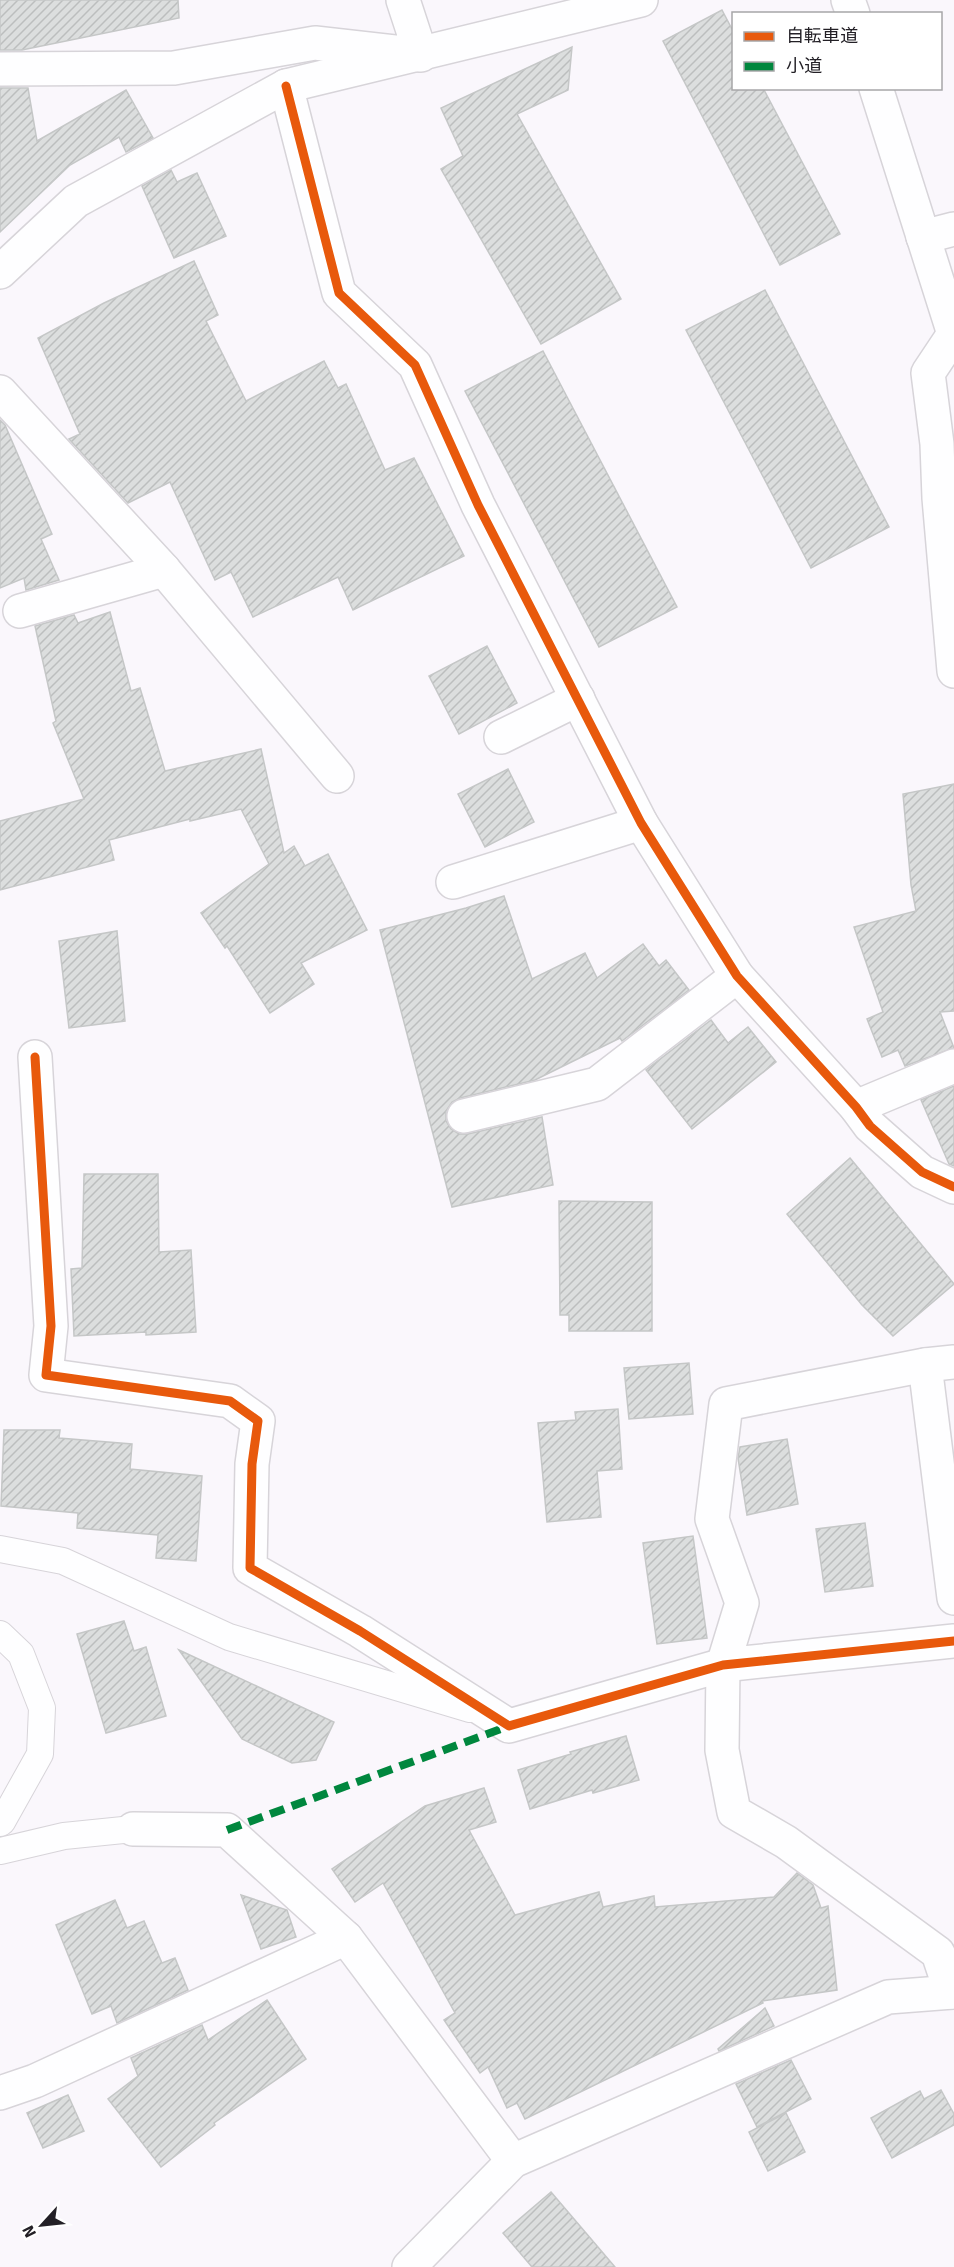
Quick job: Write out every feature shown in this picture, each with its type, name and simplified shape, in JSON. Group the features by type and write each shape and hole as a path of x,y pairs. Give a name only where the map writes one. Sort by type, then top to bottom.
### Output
{"street":[{"path":"404,0 421,55"},
{"path":"0,272 76,201 286,86 641,0"},
{"path":"0,69 174,68 315,43 421,55"},
{"path":"286,86 339,293 414,365 478,505 641,823 737,975 856,1107 870,1126 922,1172 954,1187"},
{"path":"877,90 939,233 954,334 928,373 937,444 939,498 951,613 954,670"},
{"path":"0,392 164,570 337,776"},
{"path":"20,611 164,570"},
{"path":"501,737 578,699"},
{"path":"453,882 641,823"},
{"path":"464,1116 597,1084 737,975"},
{"path":"35,1057 51,1326 46,1375 230,1401 258,1420 252,1464 250,1568 360,1631 508,1726 723,1665 954,1641"},
{"path":"856,1107 954,1066"},
{"path":"409,2267 513,2161 888,1997 952,1992 938,1953 786,1842 734,1812 722,1750 723,1665 742,1603 712,1519 726,1404 940,1363 954,1598"},
{"path":"133,1829 227,1830 345,1938 513,2161"},
{"path":"0,2093 34,2081 345,1938"}],"lane":[{"path":"0,1549 63,1562 229,1637 495,1717"},
{"path":"0,1634 21,1654 42,1708 40,1754 0,1822"},
{"path":"0,1851 64,1836 133,1829"}],"building":[{"path":"0,0 178,0 179,18 22,50 0,50"},
{"path":"722,10 732,29 732,90 764,90 840,234 780,265 663,41"},
{"path":"572,47 568,90 517,114 621,299 541,344 441,169 463,156 441,108"},
{"path":"0,88 28,88 37,141 126,90 153,138 126,152 119,137 70,165 0,232"},
{"path":"171,170 177,182 197,173 226,236 174,258 142,186"},
{"path":"194,261 218,315 206,321 246,401 324,361 338,388 346,384 385,470 414,458 464,556 353,610 338,577 253,617 231,572 215,580 170,482 128,503 69,439 80,434 38,338 104,303"},
{"path":"765,290 889,527 811,568 686,330"},
{"path":"543,351 677,607 599,647 465,391"},
{"path":"0,420 5,425 52,534 41,539 59,580 26,590 24,578 0,588"},
{"path":"110,612 131,691 140,688 165,771 261,749 284,853 294,846 305,866 328,854 367,930 301,963 314,984 270,1013 227,946 225,948 201,913 269,864 241,809 190,821 190,819 109,840 114,860 0,890 0,821 84,799 53,723 56,721 35,626 74,615 78,623"},
{"path":"487,646 517,703 459,734 429,676"},
{"path":"508,769 534,822 485,847 458,794"},
{"path":"954,784 954,1011 940,1012 954,1048 905,1066 898,1050 882,1057 867,1019 883,1012 854,927 916,911 911,885 903,794"},
{"path":"504,896 532,979 585,953 597,978 643,944 659,966 666,960 689,990 622,1041 620,1038 535,1080 460,1098 452,1102 446,1111 446,1121 451,1129 459,1134 468,1134 542,1117 553,1185 452,1207 380,930"},
{"path":"117,931 125,1021 69,1028 59,941"},
{"path":"711,1020 728,1043 748,1027 776,1062 692,1129 646,1070"},
{"path":"954,1086 954,1166 949,1164 921,1100"},
{"path":"850,1158 954,1284 893,1336 862,1305 787,1214"},
{"path":"84,1174 158,1174 159,1252 191,1250 196,1332 74,1336 71,1269 82,1268"},
{"path":"559,1201 652,1202 652,1331 569,1331 569,1315 560,1315"},
{"path":"689,1363 693,1414 629,1419 624,1368"},
{"path":"618,1409 622,1469 597,1471 601,1517 547,1522 538,1423 576,1420 575,1412"},
{"path":"4,1430 60,1430 59,1438 132,1444 130,1469 202,1476 196,1561 156,1558 158,1535 77,1528 78,1513 1,1506"},
{"path":"787,1439 798,1504 747,1515 738,1458 740,1447"},
{"path":"865,1523 873,1586 825,1592 816,1529"},
{"path":"693,1536 707,1638 657,1644 643,1543"},
{"path":"124,1621 134,1651 146,1647 166,1716 106,1733 77,1634"},
{"path":"179,1650 334,1722 316,1760 292,1763 242,1739"},
{"path":"626,1736 639,1780 593,1793 592,1790 530,1809 518,1770"},
{"path":"484,1788 496,1822 469,1830 515,1915 599,1892 603,1907 654,1896 655,1907 774,1897 797,1873 813,1885 821,1908 828,1906 837,1990 762,2001 763,2003 525,2119 517,2103 507,2108 488,2067 480,2073 444,2020 455,2013 383,1883 355,1902 332,1869 425,1806"},
{"path":"241,1895 287,1910 296,1937 261,1949"},
{"path":"115,1900 127,1928 144,1921 162,1963 175,1958 188,1990 117,2023 111,2006 92,2014 56,1925"},
{"path":"267,2000 306,2059 214,2123 215,2125 161,2167 108,2099 138,2076 131,2058 202,2025 208,2040"},
{"path":"765,2008 774,2026 719,2051 718,2049"},
{"path":"791,2060 811,2099 757,2127 736,2084"},
{"path":"941,2090 954,2114 954,2125 892,2158 871,2118 920,2091 924,2099"},
{"path":"68,2095 84,2131 43,2148 27,2113"},
{"path":"786,2113 805,2152 768,2171 749,2132"},
{"path":"551,2192 615,2267 532,2267 503,2233"}],"marked path":[{"path":"227,1830 509,1726"}],"cycle path":[{"path":"286,86 339,293 415,365 478,505 641,823 737,976 856,1107 870,1126 922,1172 954,1187"},
{"path":"35,1057 51,1326 46,1375 230,1401 258,1421 252,1464 250,1568 360,1631 509,1726 723,1665 954,1641"}]}
